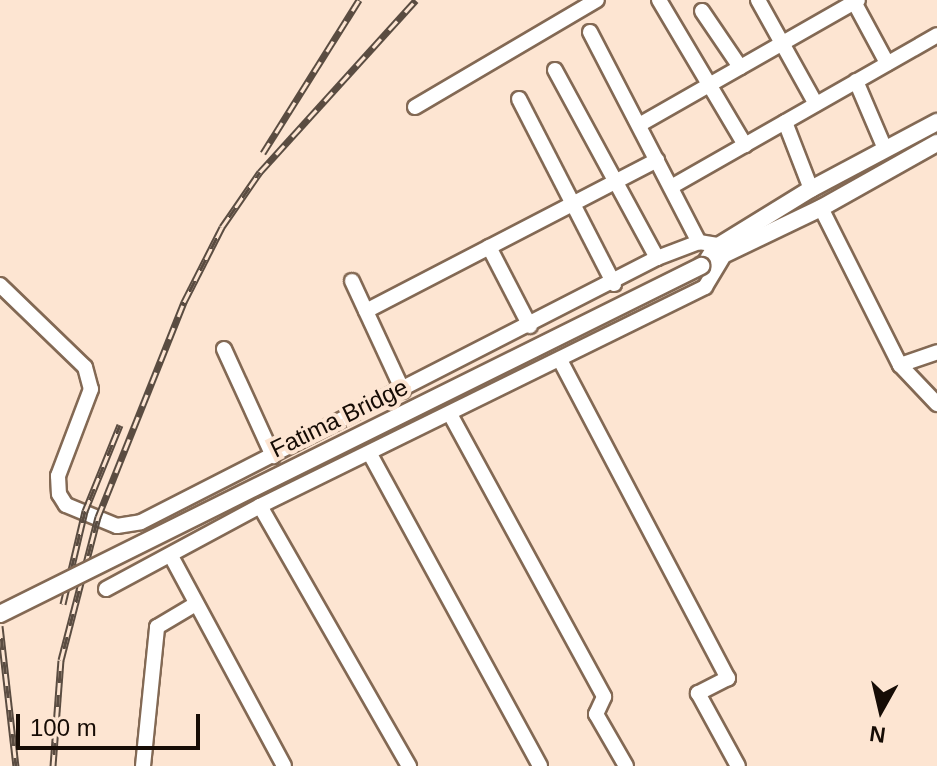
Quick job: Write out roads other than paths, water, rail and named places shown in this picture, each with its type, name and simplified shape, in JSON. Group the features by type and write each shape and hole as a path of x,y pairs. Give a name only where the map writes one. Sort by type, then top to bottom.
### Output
{"main road":[{"path":"720,252 811,189 937,122"},
{"path":"720,252 821,208 937,143"},
{"name":"Fatima Bridge","path":"0,614 703,265 720,252"}],"street":[{"path":"415,107 597,0"},
{"path":"659,0 745,145"},
{"path":"758,0 816,104"},
{"path":"639,125 855,1 887,63"},
{"path":"702,11 740,67"},
{"path":"106,589 260,506 705,287 720,252 699,242 590,32"},
{"path":"671,187 937,35"},
{"path":"555,70 657,258"},
{"path":"856,81 885,149"},
{"path":"519,99 614,284"},
{"path":"785,122 811,189"},
{"path":"366,311 657,160"},
{"path":"821,208 900,365 937,404"},
{"path":"0,285 85,367 91,389 58,476 66,505 117,526 130,525 273,456 614,284 657,258 699,242"},
{"path":"489,247 530,326"},
{"path":"352,281 403,391"},
{"path":"224,349 273,456"},
{"path":"900,365 937,352"},
{"path":"560,360 728,678 698,693 738,766"},
{"path":"450,414 604,697 596,714 626,766"},
{"path":"370,454 540,766"},
{"path":"260,506 409,766"},
{"path":"171,556 194,605 284,766"},
{"path":"143,766 157,627 194,605"}],"railway":[{"path":"263,153 359,0"},
{"path":"53,766 61,660 98,517 184,302 222,227 260,172 416,0"},
{"path":"63,604 85,511 120,425"},
{"path":"0,626 16,766"}]}
